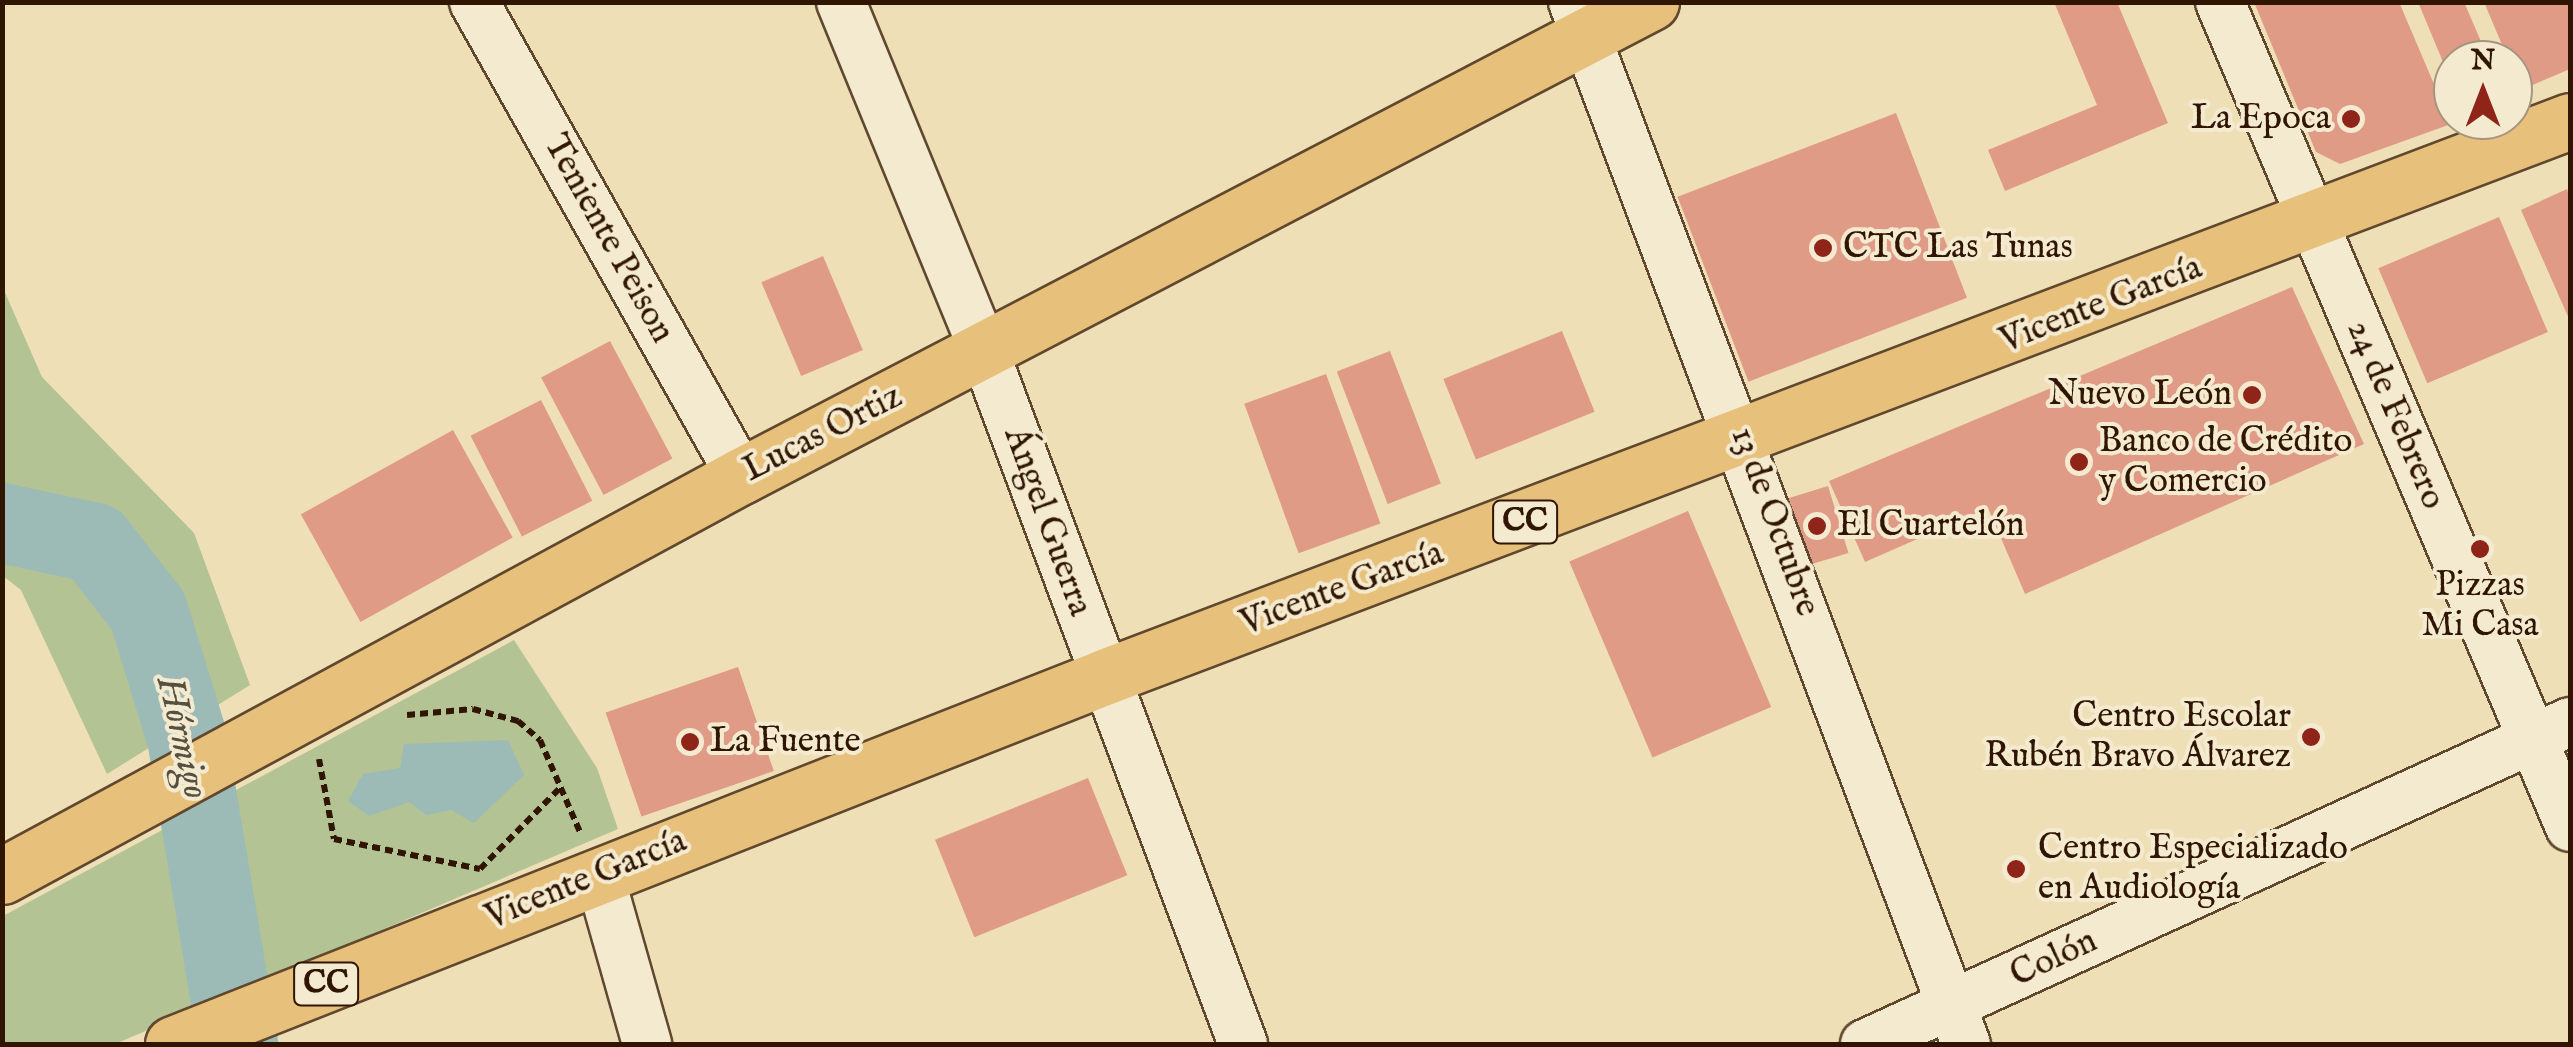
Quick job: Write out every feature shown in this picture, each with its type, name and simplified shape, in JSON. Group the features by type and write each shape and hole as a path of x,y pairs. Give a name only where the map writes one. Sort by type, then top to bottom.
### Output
{"main road":[{"name":"Lucas Ortiz","path":"4,874 94,828 307,737 741,476 984,351 1580,19 1650,2"},
{"name":"Vicente García","path":"174,1044 1104,677 1744,442 2570,122"}],"street":[{"name":"Teniente Peison","path":"474,2 741,476"},
{"name":"Ángel Guerra","path":"841,2 984,351 1243,1044"},
{"name":"24 de Febrero","path":"2220,2 2314,223 2552,731 2570,826"},
{"name":"13 de Octubre","path":"1580,19 1744,442 1959,1025"},
{"name":"Colón","path":"1864,1044 1959,1025 2552,731"},
{"path":"599,874 647,1044"}],"path":[{"path":"398,716 473,709 518,720 540,740 599,874"},
{"path":"307,737 334,840 480,868 560,788"}],"green space":[{"path":"3,288 42,377 194,533 250,685 107,774 21,590 3,576"},
{"path":"514,640 597,768 618,829 115,1044 3,1044 3,916"}],"water":[{"path":"508,740 524,775 474,823 451,810 426,815 409,802 369,816 348,801 363,774 400,768 404,744"}],"building":[{"path":"2054,2 2117,2 2168,123 2005,191 1988,150 2097,105"},
{"path":"2254,2 2399,2 2433,82 2433,130 2340,164 2316,152"},
{"path":"2418,2 2464,2 2480,40 2434,40"},
{"path":"2484,2 2570,2 2570,69 2533,85 2533,40 2500,40"},
{"name":"CTC Las Tunas","path":"1896,113 1967,298 1748,382 1678,197"},
{"path":"2567,189 2570,197 2570,321 2521,210"},
{"path":"2499,217 2548,332 2427,383 2378,268"},
{"path":"823,256 863,350 801,376 761,282"},
{"path":"2292,287 2364,444 2025,594 1988,508 1865,562 1829,481"},
{"path":"1562,331 1595,412 1476,460 1443,379"},
{"path":"610,341 672,458 604,495 541,378"},
{"path":"1390,351 1441,484 1388,504 1337,371"},
{"path":"1326,374 1380,523 1299,553 1244,404"},
{"path":"541,400 592,501 522,537 471,436"},
{"path":"453,430 513,538 360,622 301,514"},
{"name":"El Cuartelón","path":"1828,486 1848,553 1805,566 1785,499"},
{"path":"1688,511 1771,707 1652,757 1569,561"},
{"name":"La Fuente","path":"738,667 774,771 641,817 606,713"},
{"path":"1088,778 1127,875 974,937 935,840"}],"waterway":[{"name":"Hórmigo","path":"2,523 95,543 148,611 187,738 238,1044"}],"place":[{"name":"La Epoca","path":"2351,119"},
{"name":"CTC Las Tunas","path":"1823,248"},
{"name":"Nuevo León","path":"2252,395"},
{"name":"Banco de Crédito y Comercio","path":"2079,462"},
{"name":"El Cuartelón","path":"1817,526"},
{"name":"Pizzas Mi Casa","path":"2480,549"},
{"name":"Centro Escolar Rubén Bravo Álvarez","path":"2311,737"},
{"name":"La Fuente","path":"690,742"},
{"name":"Centro Especializado en Audiología","path":"2016,869"}]}
